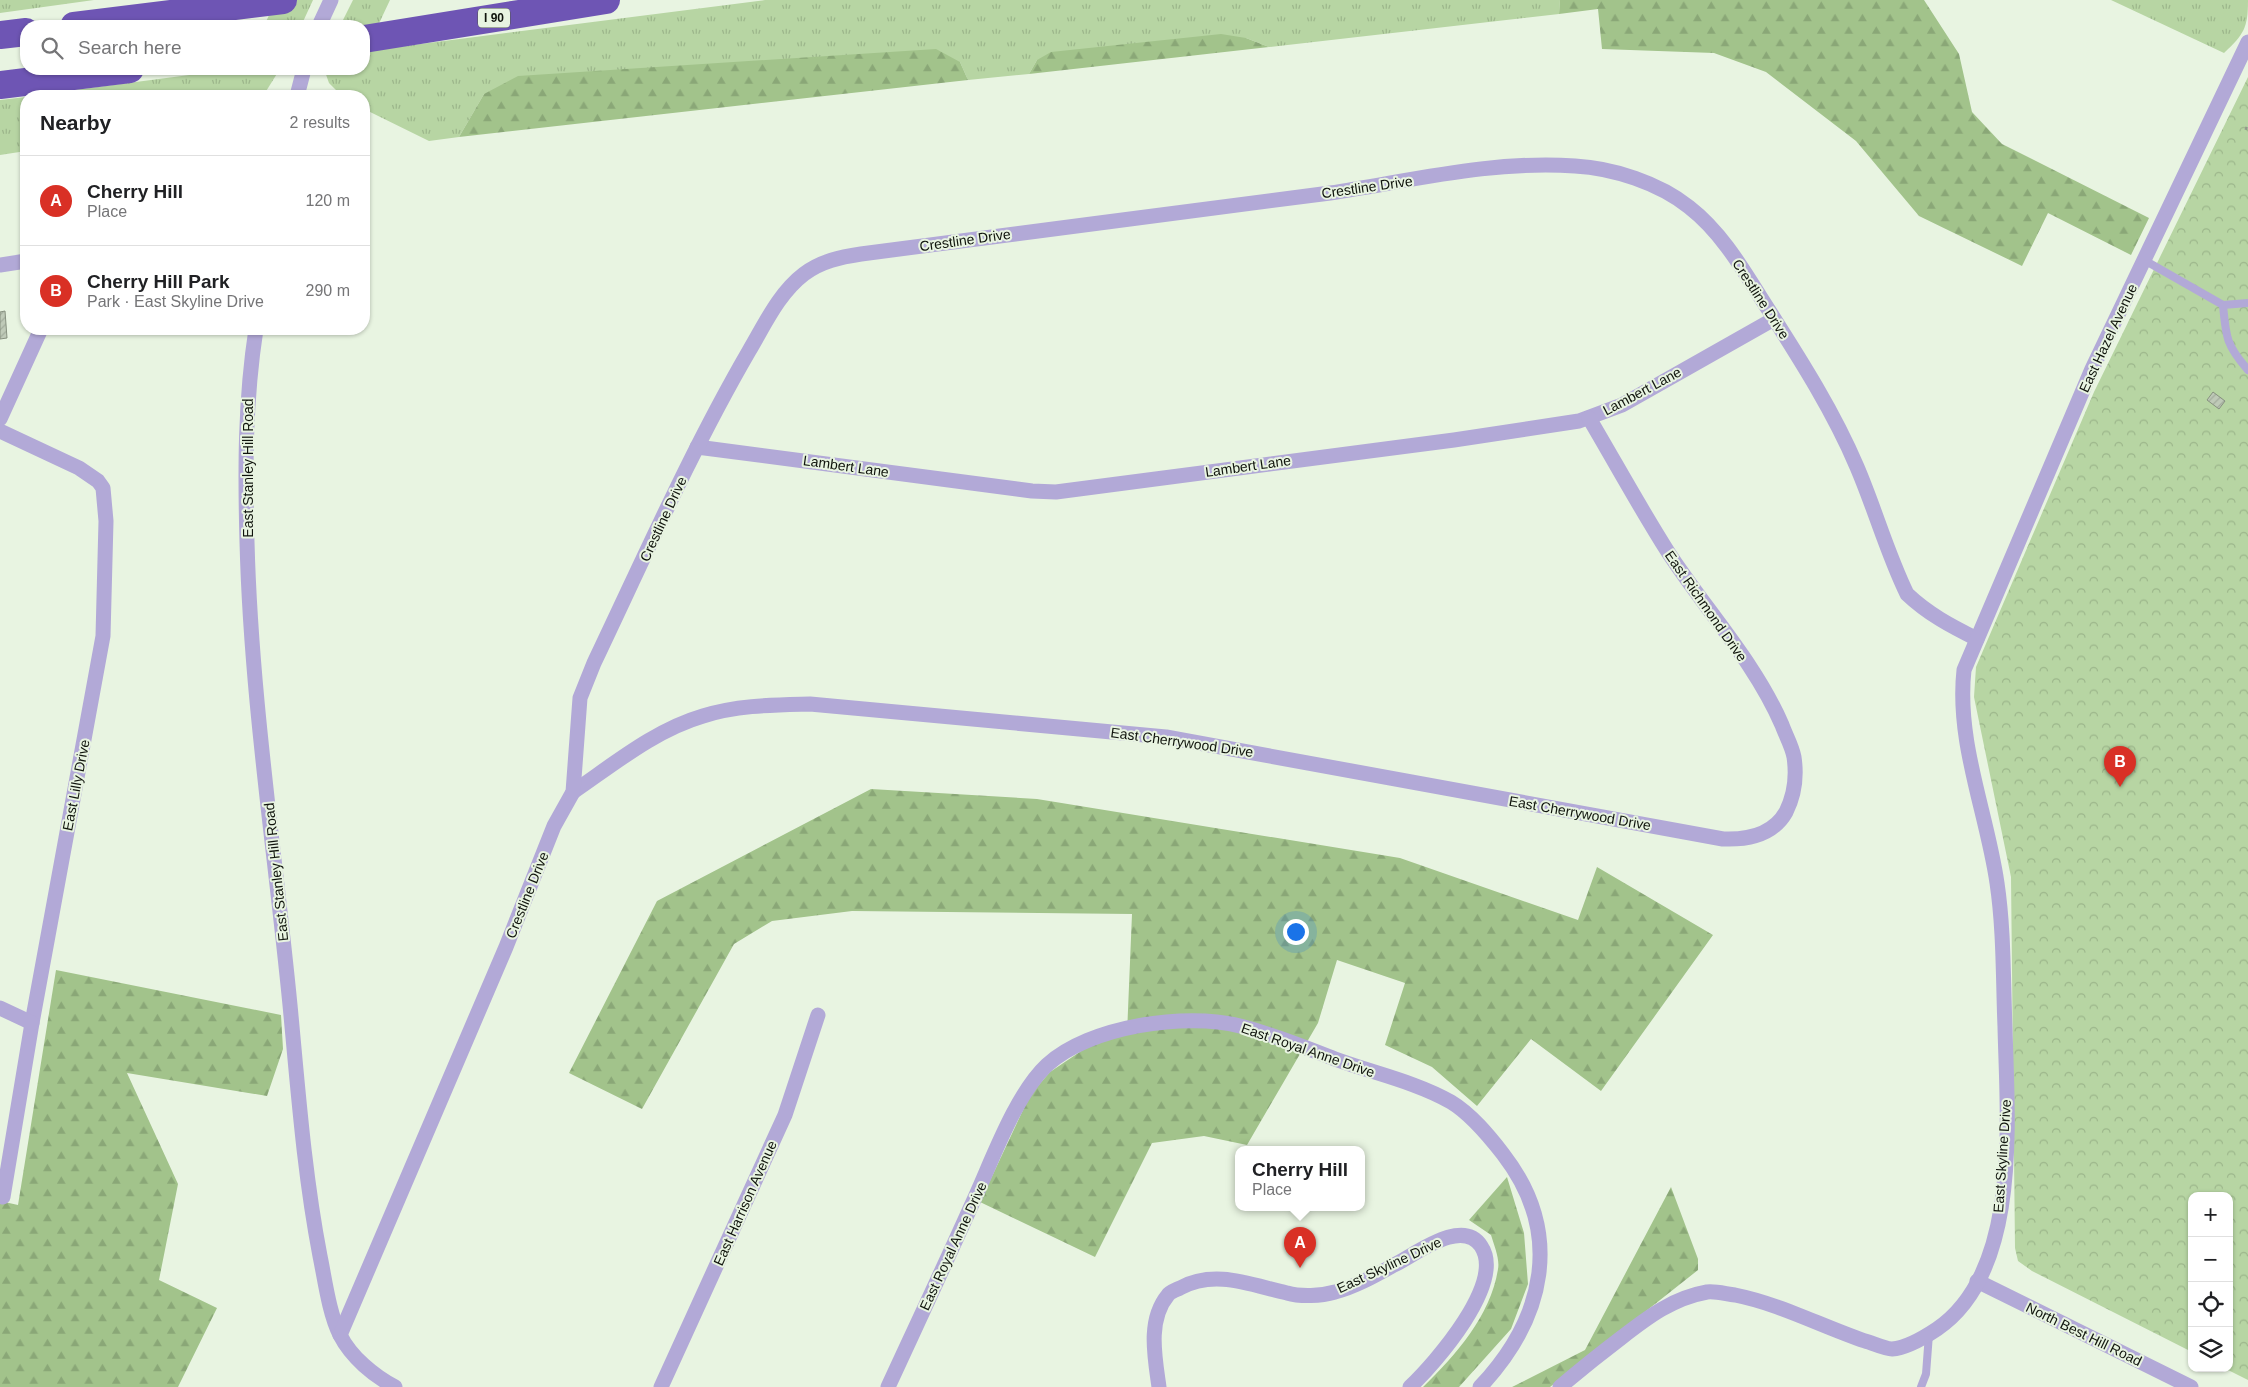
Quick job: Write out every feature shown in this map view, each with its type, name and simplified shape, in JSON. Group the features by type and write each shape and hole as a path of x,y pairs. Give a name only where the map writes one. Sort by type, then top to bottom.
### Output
{"highway":[{"name":"I 90","path":"373,38 606,0"},
{"path":"123,20 277,1"},
{"path":"0,36 20,33"},
{"path":"0,85 81,75"}],"street":[{"path":"322,20 331,0"},
{"name":"East Hazel Avenue","path":"1977,639 2092,369 2248,42"},
{"path":"299,90 302,75"},
{"name":"Crestline Drive","path":"340,1335 506,947 554,826 574,792 580,698 594,663 697,447 734,377 788,289 804,274 837,258 1328,193 1503,167 1558,165 1604,170 1647,184 1670,194 1688,206 1720,239 1774,319 1820,394 1856,466 1907,594 1921,608 1977,639"},
{"path":"0,265 20,262"},
{"name":"Lambert Lane","path":"697,447 1032,491 1056,492 1454,440 1589,418 1622,405 1774,319"},
{"path":"0,419 39,335"},
{"name":"East Stanley Hill Road","path":"255,335 248,389 245,470 249,617 299,1099 314,1223 326,1287 340,1335 353,1354 379,1379 395,1387"},
{"name":"East Richmond Drive","path":"1589,418 1668,552 1734,645 1777,714 1794,756 1796,780 1790,803"},
{"name":"East Lilly Drive","path":"0,431 79,468 98,480 103,488 106,521 103,636 32,1023 3,1197"},
{"name":"East Skyline Drive","path":"1560,1387 1586,1364 1649,1316 1680,1298 1711,1291 1762,1301 1841,1333 1891,1349 1921,1339 1948,1321 1971,1293 1978,1281 1994,1238 2000,1210 2006,1144 2006,1087 2003,966 1997,883 1968,740 1964,707 1964,670 1977,639"},
{"name":"East Cherrywood Drive","path":"574,792 645,743 702,716 759,706 810,704 1166,738 1724,839 1752,837 1765,832 1777,823 1790,803"},
{"path":"0,1008 32,1023"},
{"name":"East Harrison Avenue","path":"661,1387 785,1115 818,1015"},
{"name":"East Royal Anne Drive","path":"888,1387 998,1147 1028,1089 1038,1075 1066,1050 1107,1032 1140,1025 1199,1021 1237,1025 1425,1090 1452,1103 1463,1112 1494,1143 1511,1164 1525,1189 1535,1219 1540,1274 1534,1304 1520,1334 1499,1365 1480,1387"},
{"name":"East Skyline Drive","path":"1159,1387 1154,1350 1155,1331 1160,1310 1168,1294 1193,1281 1218,1278 1255,1283 1288,1294 1312,1295 1336,1292 1394,1265 1430,1244 1452,1236 1462,1235 1473,1238 1480,1244 1486,1260 1479,1293 1471,1311 1453,1339 1430,1367 1410,1387"},
{"name":"North Best Hill Road","path":"1978,1281 2191,1387"}],"lane":[{"path":"2144,260 2223,305 2248,303"},
{"path":"2223,305 2226,340 2236,357 2248,370"},
{"path":"1921,1387 1926,1374 1929,1334"}],"green space":[{"path":"0,0 94,0 0,13"},
{"path":"276,0 313,0 304,20 267,20"},
{"path":"353,0 390,0 370,42 370,20 343,20"},
{"path":"765,0 1560,0 1559,14 1269,47 1246,38 1037,60 1029,74 968,80 960,62 484,94 459,137 429,141 370,112 370,90 336,90 329,83 326,75 370,75 370,50"},
{"path":"1560,0 1924,0 1959,54 1972,112 2002,144 2149,218 2131,255 2048,213 2022,266 1919,216 1856,141 1766,72 1714,53 1602,49 1598,9 1559,14"},
{"path":"2111,0 2248,0 2246,24 2236,41 2224,53"},
{"path":"1221,34 1246,38 1269,47 1029,74 1037,60 1051,52"},
{"path":"936,49 960,62 968,80 459,137 484,94 518,76"},
{"path":"189,75 276,75 267,90 75,90"},
{"path":"2248,77 2248,1380 2232,1372 2233,1192 2188,1192 2188,1350 2032,1271 2018,1261 2015,1248 2011,877 1974,697 1976,667 2094,392"},
{"path":"20,98 20,152 0,155 0,100"},
{"path":"871,789 1037,799 1400,858 1578,920 1597,867 1713,935 1601,1091 1531,1039 1477,1106 1432,1067 1385,1045 1405,983 1337,960 1318,1023 1247,1145 1204,1136 1152,1143 1095,1257 980,1202 1030,1095 1050,1072 1099,1039 1127,1034 1132,914 852,911 772,921 734,944 642,1109 569,1073 657,901"},
{"path":"56,970 281,1015 283,1049 267,1096 127,1073 178,1184 159,1280 217,1308 178,1387 0,1387 0,1201 18,1205"},
{"path":"1507,1177 1524,1233 1528,1284 1511,1329 1459,1387 1423,1387 1459,1348 1480,1318 1488,1302 1498,1269 1497,1256 1491,1235 1469,1220"},
{"path":"1671,1187 1698,1259 1698,1270 1550,1387 1512,1387 1585,1350"}],"building":[{"path":"5,311 7,338 0,339 0,312"},
{"path":"2213,392 2225,401 2219,409 2207,400"}],"place":[{"name":"Cherry Hill Park","path":"2120,787"},
{"name":"Cherry Hill","path":"1300,1268"}]}
